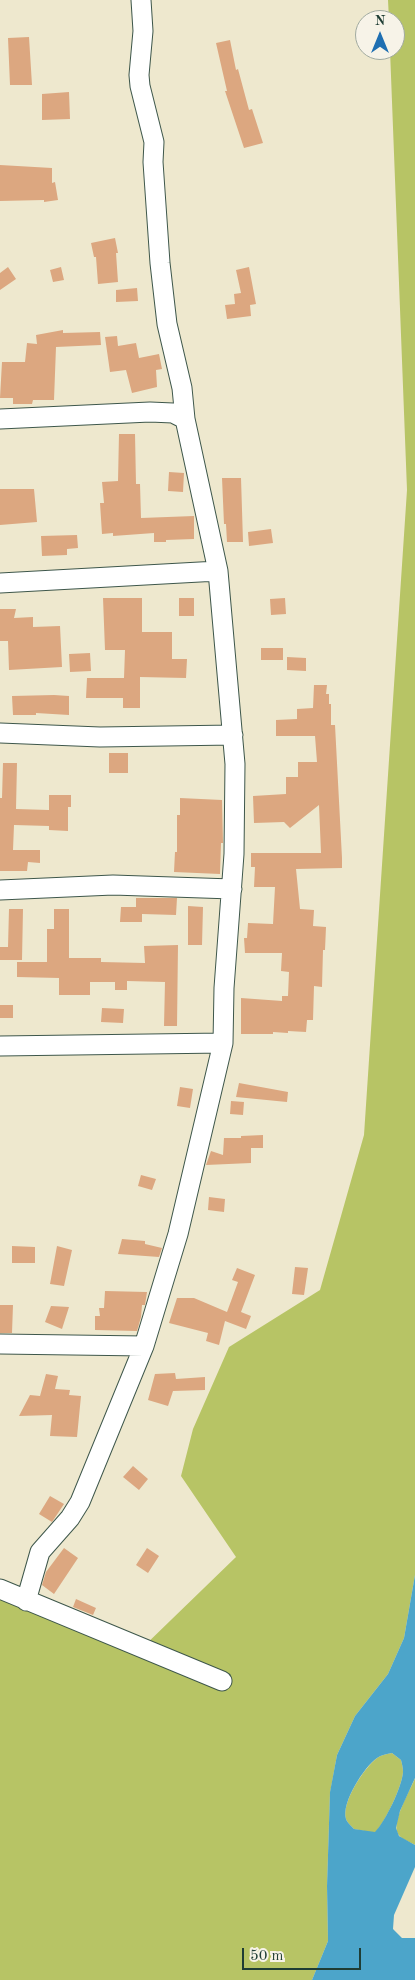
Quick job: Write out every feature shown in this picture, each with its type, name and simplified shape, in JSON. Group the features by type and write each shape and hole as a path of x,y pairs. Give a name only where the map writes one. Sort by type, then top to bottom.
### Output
{"street":[{"path":"26,1601 40,1552 70,1518 80,1502 144,1346 178,1234 223,1043 224,988 232,888 235,764 233,735 218,572 185,419 182,388 166,324 153,162 154,142 139,75 144,31 141,0"},
{"path":"0,419 150,412 173,413 185,419"},
{"path":"0,583 218,572"},
{"path":"0,733 100,738 233,735"},
{"path":"0,890 113,885 232,888"},
{"path":"0,1046 223,1043"},
{"path":"0,1344 144,1346"},
{"path":"0,1589 222,1681"}],"green space":[{"path":"388,0 415,0 415,1575 404,1638 388,1674 355,1716 337,1755 330,1793 327,1886 328,1941 312,1980 0,1980 0,1597 139,1651 236,1557 181,1476 193,1429 229,1347 320,1290 364,1135 407,490 390,60 405,60 405,10 388,10"},
{"path":"392,1753 401,1760 403,1772 400,1786 388,1813 375,1833 354,1829 348,1823 345,1812 350,1795 360,1777 377,1758"},
{"path":"415,1778 415,1845 398,1834 397,1822"}],"water":[{"path":"415,1575 415,1778 400,1811 396,1828 399,1836 415,1845 415,1867 394,1915 393,1929 402,1938 415,1938 415,1980 312,1980 328,1941 327,1886 330,1792 337,1755 355,1716 388,1674 404,1638","holes":["392,1753 401,1760 403,1772 400,1786 379,1827 375,1832 354,1829 349,1824 345,1812 350,1795 360,1777 380,1756"]}],"building":[{"path":"29,37 32,85 10,85 8,38"},
{"path":"230,40 236,70 238,69 249,110 252,109 263,143 244,148 225,91 227,91 216,43"},
{"path":"69,92 70,119 42,120 42,94"},
{"path":"0,165 52,168 52,183 55,182 58,200 44,202 44,200 0,201"},
{"path":"115,238 118,253 116,253 118,282 98,284 96,257 94,257 91,243"},
{"path":"8,267 16,279 0,290 0,273"},
{"path":"61,267 64,280 53,282 50,270"},
{"path":"249,267 256,304 250,305 251,316 227,319 225,305 235,304 234,294 241,293 236,270"},
{"path":"137,288 138,301 116,302 116,290"},
{"path":"63,330 63,333 100,332 101,345 56,347 54,400 33,400 32,404 13,404 13,398 0,398 2,362 25,362 27,343 37,344 36,335"},
{"path":"117,336 118,346 136,343 139,358 159,354 162,369 156,370 157,387 132,393 126,370 110,372 105,337"},
{"path":"119,434 135,434 136,484 140,484 141,518 194,516 194,539 154,542 154,533 113,536 113,533 102,534 100,503 104,503 102,482 118,481"},
{"path":"169,472 184,473 183,492 168,491"},
{"path":"222,478 241,478 243,542 227,542 226,524 224,524"},
{"path":"0,489 34,489 37,522 0,525"},
{"path":"271,529 273,543 249,546 248,532"},
{"path":"77,535 78,548 67,549 67,555 42,556 41,536"},
{"path":"103,598 142,598 142,632 172,632 172,659 187,659 186,678 140,677 140,708 123,708 123,698 86,698 87,678 124,678 125,650 105,650"},
{"path":"179,598 194,598 194,616 179,616"},
{"path":"285,598 286,614 271,615 270,599"},
{"path":"0,609 16,609 14,618 33,617 33,627 60,626 62,667 9,670 8,641 0,641"},
{"path":"261,648 283,648 283,660 261,660"},
{"path":"90,653 91,671 70,672 69,654"},
{"path":"287,657 306,658 306,671 287,670"},
{"path":"314,685 327,685 326,694 329,694 329,704 331,704 331,725 335,725 342,858 342,868 296,869 300,909 314,910 313,926 326,927 322,987 314,986 313,1020 307,1020 306,1032 288,1031 288,1033 273,1032 273,1034 241,1034 241,998 282,1001 282,996 288,996 289,972 281,971 282,953 245,953 244,938 247,938 248,923 273,924 275,887 254,887 255,867 251,867 251,853 321,853 319,805 290,828 284,822 254,823 253,796 286,794 286,777 298,777 298,762 317,762 315,736 276,736 276,720 297,719 297,709 313,708"},
{"path":"12,696 69,696 69,715 36,713 36,715 13,715"},
{"path":"109,753 128,753 128,773 109,773"},
{"path":"3,763 17,763 16,809 49,810 49,795 71,795 71,807 68,807 68,831 49,830 49,826 14,825 13,850 40,850 40,863 28,862 27,871 0,871 0,798 2,798"},
{"path":"180,798 222,800 223,843 221,843 220,874 174,872 175,852 177,852 177,815 180,815"},
{"path":"136,898 177,898 176,915 142,914 142,922 120,922 121,907 136,907"},
{"path":"188,906 203,907 202,945 188,945"},
{"path":"9,909 23,909 22,960 0,960 0,947 8,947"},
{"path":"54,909 69,909 69,958 101,958 101,962 145,963 144,946 178,945 177,1026 164,1026 165,982 127,981 127,990 115,990 115,982 90,982 90,995 59,995 59,978 17,977 17,962 47,962 47,929 54,929"},
{"path":"0,1005 13,1005 13,1018 0,1018"},
{"path":"102,1008 124,1009 123,1023 101,1022"},
{"path":"239,1083 288,1092 287,1102 236,1097"},
{"path":"180,1087 193,1089 190,1108 177,1106"},
{"path":"231,1101 244,1102 243,1115 230,1114"},
{"path":"263,1135 263,1148 251,1148 251,1163 206,1165 211,1151 223,1155 224,1138"},
{"path":"141,1175 156,1179 152,1190 138,1186"},
{"path":"209,1197 225,1199 224,1212 208,1210"},
{"path":"122,1239 145,1241 145,1244 162,1248 159,1257 118,1254"},
{"path":"12,1246 35,1247 35,1263 12,1263"},
{"path":"57,1246 72,1250 64,1286 50,1284"},
{"path":"295,1267 308,1268 304,1295 292,1294"},
{"path":"237,1268 255,1275 241,1312 251,1316 246,1329 225,1321 219,1345 206,1341 208,1333 169,1323 177,1298 194,1298 227,1312 238,1282 232,1280"},
{"path":"105,1291 147,1292 145,1305 142,1305 137,1331 95,1330 95,1316 100,1316 99,1308 104,1308"},
{"path":"0,1305 13,1305 12,1333 0,1333"},
{"path":"51,1306 69,1307 62,1329 45,1322"},
{"path":"175,1373 176,1379 205,1377 205,1390 173,1391 168,1406 148,1400 155,1374"},
{"path":"46,1374 58,1376 55,1389 70,1390 69,1395 81,1396 77,1437 50,1436 52,1415 19,1416 30,1395 40,1396"},
{"path":"133,1466 148,1479 139,1490 123,1477"},
{"path":"50,1496 64,1504 52,1522 39,1514"},
{"path":"64,1548 78,1558 54,1594 42,1585 46,1572"},
{"path":"147,1548 159,1556 148,1573 136,1565"},
{"path":"76,1599 96,1608 93,1615 73,1607"}]}
